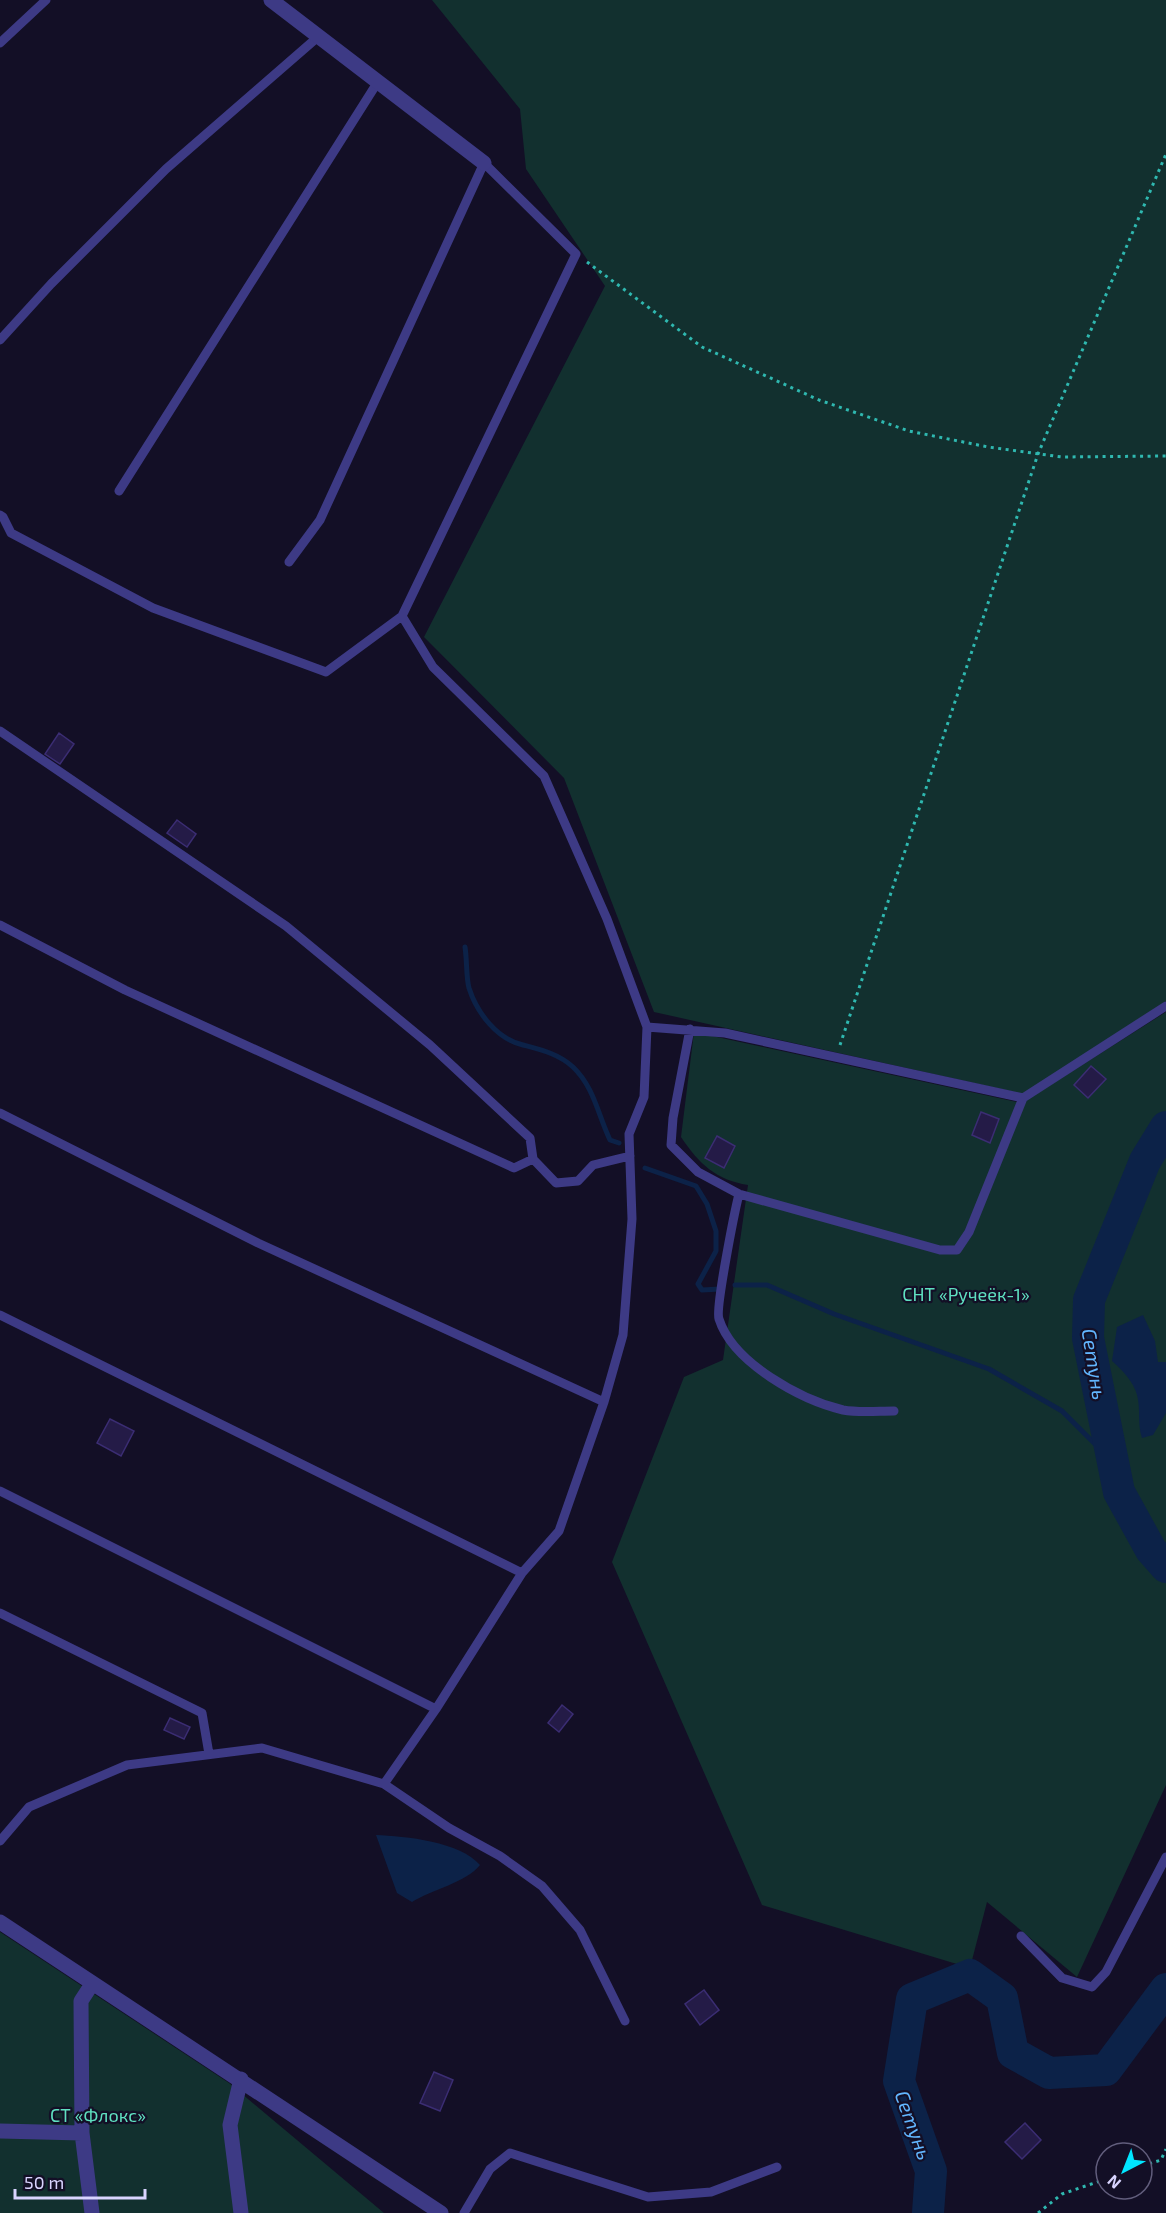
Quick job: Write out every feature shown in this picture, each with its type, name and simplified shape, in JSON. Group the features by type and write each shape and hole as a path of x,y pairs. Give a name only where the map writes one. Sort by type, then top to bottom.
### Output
{"street":[{"path":"270,0 379,80 484,163"},
{"path":"0,1922 441,2213"},
{"path":"92,1984 81,2001 82,2133 92,2213"},
{"path":"241,2079 230,2125 241,2213"},
{"path":"0,2131 82,2133"}],"lane":[{"path":"0,43 46,0"},
{"path":"0,340 51,284 166,169 319,36"},
{"path":"119,491 379,80"},
{"path":"0,515 11,533 153,608 326,672 402,616 576,254 484,163 320,520 289,562"},
{"path":"384,1784 436,1709 522,1573 559,1531 604,1402 623,1335 632,1219 629,1134 644,1097 647,1027 608,919 544,776 433,667 402,616"},
{"path":"0,731 286,926 430,1045 530,1138 533,1159 556,1183 578,1181 593,1165 630,1156"},
{"path":"0,926 125,990 514,1168 533,1159"},
{"path":"690,1029 673,1118 671,1145 698,1172 739,1194 940,1250 957,1250 969,1232 1023,1098 1166,1006"},
{"path":"647,1027 725,1033 1023,1098"},
{"path":"0,1113 258,1243 604,1402"},
{"path":"739,1194 731,1224 718,1318 735,1350 798,1395 845,1410 894,1411"},
{"path":"0,1315 522,1573"},
{"path":"0,1491 436,1709"},
{"path":"0,1613 202,1713 209,1754"},
{"path":"0,1841 29,1808 127,1765 262,1748 384,1784 449,1828 500,1856 542,1886 580,1930 625,2021"},
{"path":"1021,1936 1062,1978 1092,1988 1106,1972 1166,1857"},
{"path":"464,2213 490,2169 510,2153 648,2197 711,2192 777,2167"}],"path":[{"path":"838,1053 1038,453 1166,154"},
{"path":"576,254 702,347 819,400 909,431 988,447 1062,457 1166,456"},
{"path":"1154,2162 1161,2160 1166,2149"},
{"path":"1038,2213 1062,2194 1094,2183"}],"green space":[{"path":"432,0 1166,0 1166,1001 1024,1094 654,1012 564,778 424,637 605,286 526,169 520,109"},
{"name":"СНТ «Ручеёк-1»","path":"1166,1012 1166,1785 1077,1977 987,1902 970,1968 762,1905 612,1562 684,1377 723,1360 748,1185 717,1175 702,1163 681,1137 694,1032 1022,1103"},
{"name":"СТ «Флокс»","path":"0,1932 229,2083 384,2213 0,2213"}],"water":[{"path":"1143,1315 1155,1341 1158,1362 1166,1362 1166,1413 1153,1435 1142,1438 1135,1390 1127,1376 1112,1361 1117,1327"},
{"path":"376,1835 417,1839 446,1846 471,1857 480,1865 458,1881 412,1902 397,1893"}],"building":[{"path":"59,733 74,744 60,764 45,754"},
{"path":"177,820 196,834 187,847 167,833"},
{"path":"1091,1066 1106,1079 1088,1098 1074,1085"},
{"path":"981,1112 999,1119 990,1143 972,1135"},
{"path":"717,1136 735,1146 724,1168 705,1158"},
{"path":"110,1419 134,1431 121,1456 97,1443"},
{"path":"562,1705 573,1714 559,1732 548,1723"},
{"path":"170,1718 190,1727 184,1739 164,1730"},
{"path":"704,1990 719,2010 700,2025 685,2004"},
{"path":"434,2072 453,2080 440,2111 420,2103"},
{"path":"1025,2123 1041,2140 1022,2159 1005,2142"}],"waterway":[{"path":"465,947 469,988 477,1007 489,1024 514,1042 556,1056 573,1067 591,1092 610,1140 619,1143"},
{"name":"Сетунь","path":"1166,1127 1145,1161 1089,1300 1088,1338 1119,1492 1151,1550 1166,1567"},
{"path":"645,1168 696,1186 707,1204 716,1231 716,1251 698,1284 702,1290 720,1289"},
{"path":"735,1285 767,1285 834,1314 989,1369 1062,1411 1111,1460"},
{"name":"Сетунь","path":"928,2213 931,2171 899,2081 912,1999 970,1975 1002,1998 1013,2053 1049,2073 1106,2070 1166,1989"}]}
